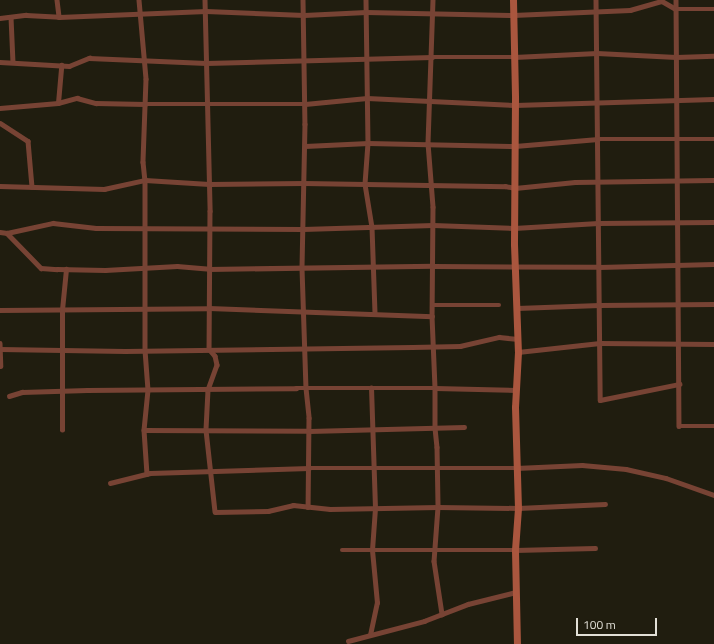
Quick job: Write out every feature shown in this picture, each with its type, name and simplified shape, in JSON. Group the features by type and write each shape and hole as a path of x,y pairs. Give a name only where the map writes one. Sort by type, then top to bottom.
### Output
{"street":[{"path":"57,0 59,17"},
{"path":"139,0 144,61 145,104 143,162 145,180 144,268 148,390 144,430 147,474"},
{"path":"205,0 210,228 209,349 215,356 217,365 208,390 206,430 215,512 268,511 293,505 330,509 438,507 518,508 604,504"},
{"path":"303,0 305,146 302,268 309,431 308,507"},
{"path":"366,0 368,143 365,184 372,227 375,314"},
{"path":"433,0 431,100 428,144 434,225 432,316 436,388 435,428 438,507 434,561 442,614"},
{"path":"512,0 515,105 514,228 518,339 516,390 516,468 518,508 516,550 517,644"},
{"path":"596,0 600,400 679,384"},
{"path":"676,0 679,426 714,426"},
{"path":"0,18 26,15 59,17 141,15 206,10 304,15 366,12 433,15 513,15 596,10 630,10 662,1 676,9 714,9"},
{"path":"10,17 13,62"},
{"path":"0,62 69,66 89,58 206,63 304,59 367,60 432,57 514,57 597,53 676,57 714,56"},
{"path":"58,103 61,65"},
{"path":"0,108 58,103 77,98 96,103 145,104 305,104 367,98 515,105 714,99"},
{"path":"0,123 28,141 32,187"},
{"path":"305,146 368,143 515,146 598,139 714,140"},
{"path":"0,186 104,189 145,180 209,184 304,182 505,186 514,188 575,182 714,180"},
{"path":"0,232 7,233 53,223 96,228 303,229 434,225 514,228 598,223 714,222"},
{"path":"7,233 41,268 66,270 177,266 209,269 434,266 599,267 714,264"},
{"path":"62,430 62,310 66,270"},
{"path":"517,308 599,305 714,304"},
{"path":"433,305 499,305"},
{"path":"0,310 209,308 432,316"},
{"path":"0,349 146,350 460,346 499,337 518,339"},
{"path":"0,343 0,366"},
{"path":"518,352 600,343 714,344"},
{"path":"9,396 22,392 306,388 436,388 516,390"},
{"path":"370,635 377,603 372,550 375,508 371,388"},
{"path":"144,430 309,431 464,427"},
{"path":"110,483 147,474 210,471 309,468 516,468 582,464 626,469 666,478 714,495"},
{"path":"342,550 516,550 595,548"},
{"path":"348,641 424,621 468,604 516,592"}]}
